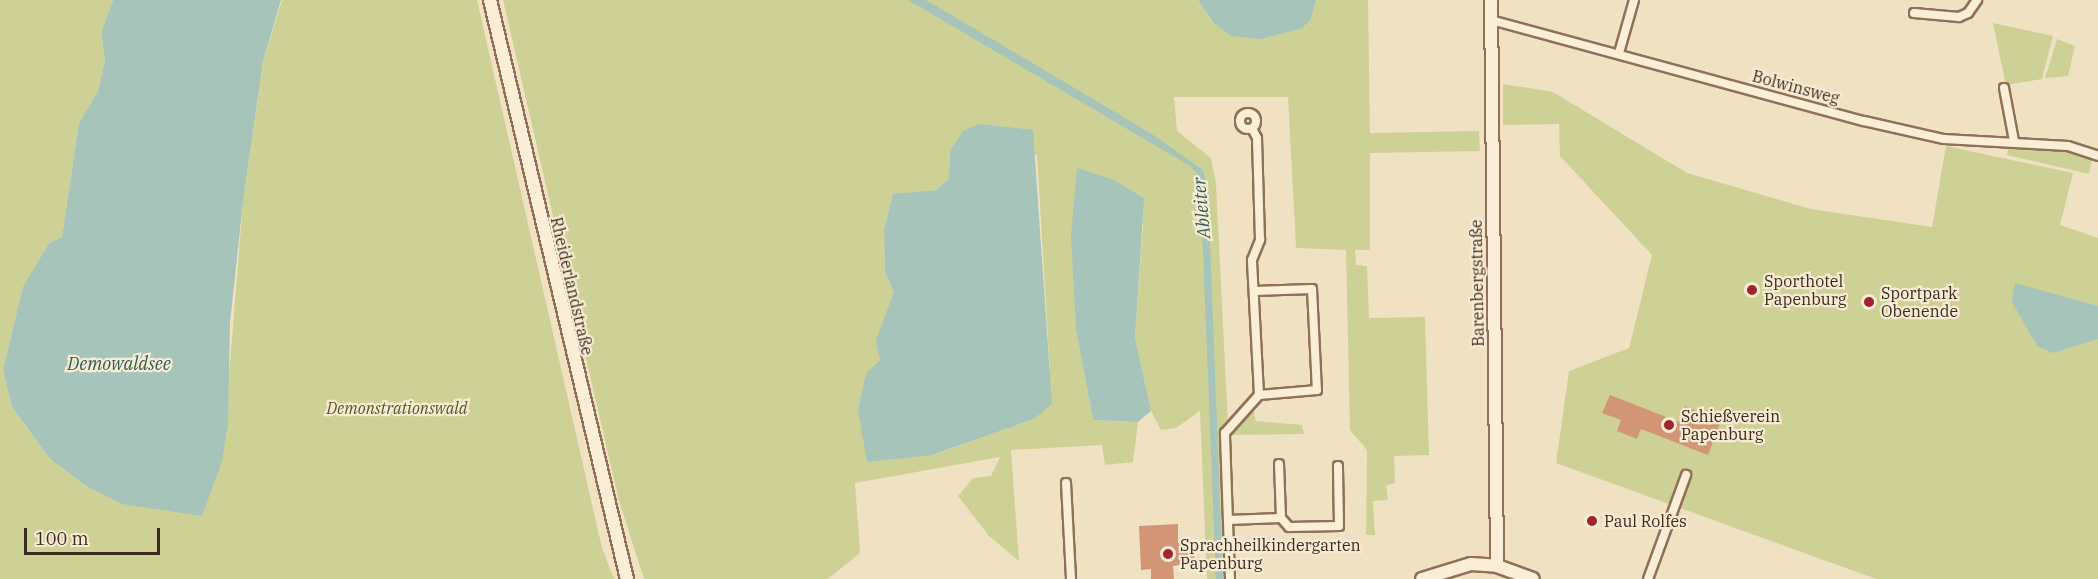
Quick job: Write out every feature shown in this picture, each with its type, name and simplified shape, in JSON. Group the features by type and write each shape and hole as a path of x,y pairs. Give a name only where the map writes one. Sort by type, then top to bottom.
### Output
{"street":[{"name":"Rheiderlandstraße","path":"490,0 627,579"},
{"name":"Barenbergstraße","path":"1491,0 1497,566"},
{"path":"1619,53 1634,0"},
{"path":"1914,14 1959,17 1968,13 1977,0"},
{"name":"Bolwinsweg","path":"1491,20 1930,136 2068,146 2098,156"},
{"path":"2004,88 2014,141"},
{"path":"1252,128 1257,138 1260,240 1252,260 1259,395"},
{"path":"1230,579 1225,433 1259,395 1317,390 1312,289 1254,291"},
{"path":"1279,464 1281,518 1289,527 1339,526 1338,466"},
{"path":"1648,579 1686,475"},
{"path":"1066,483 1071,579"},
{"path":"1228,520 1281,518"},
{"path":"1422,579 1471,564 1497,566 1533,579"}],"green space":[{"name":"Demonstrationswald","path":"0,0 113,0 101,33 105,60 98,91 79,123 62,237 49,243 23,288 3,370 12,407 50,459 88,487 222,461 243,202 263,63 282,0 477,0 602,548 614,579 0,579"},
{"path":"503,0 1198,0 1213,22 1261,39 1301,29 1310,21 1316,0 1368,0 1370,133 1479,131 1480,151 1370,153 1370,250 1355,250 1356,265 1367,266 1369,318 1425,317 1429,455 1394,456 1395,483 1386,485 1388,500 1373,501 1375,535 1366,535 1367,450 1350,430 1346,250 1296,248 1288,97 1174,97 1177,131 1211,158 1216,184 1228,425 1228,579 1207,579 1200,411 1176,428 1161,430 1151,411 1135,338 1143,222 1076,329 1093,420 1138,422 1133,462 1105,465 1102,445 1011,450 1019,561 989,536 958,496 973,478 991,476 1000,457 855,483 860,553 828,579 644,579 619,501","holes":["950,151 1037,155 1050,373 1034,419 933,455 880,361 877,340 894,292 885,273 884,230 893,195 936,190 949,179"]},
{"path":"1993,23 2053,36 2042,79 2006,85"},
{"path":"2057,39 2075,46 2068,76 2045,78"},
{"name":"Sportpark Obenende","path":"1503,84 1553,92 1687,173 1811,209 1932,227 1946,146 2073,173 2060,225 2098,238 2098,579 1876,579 1556,463 1569,371 1629,348 1652,255 1560,156 1559,124 1503,125"},
{"path":"2056,147 2092,159 2089,174 2007,155 2008,148"},
{"path":"1253,408 1256,421 1302,425 1304,434 1230,435"}],"water":[{"name":"Demowaldsee","path":"113,0 281,0 263,62 243,202 230,323 228,424 222,461 202,516 122,504 88,487 50,459 12,407 3,370 23,287 49,243 62,237 79,123 98,91 105,60 101,33"},
{"name":"Ableiter","path":"908,0 926,0 1152,134 1203,170 1208,191 1223,579 1216,579 1200,177 1190,166"},
{"path":"1198,0 1316,0 1310,21 1301,29 1261,39 1231,36 1213,22"},
{"path":"979,124 1033,130 1052,404 1034,419 932,455 867,462 858,410 866,373 880,361 876,340 894,292 885,273 884,230 893,194 936,190 949,179 950,151 963,131"},
{"path":"1077,168 1114,180 1144,198 1135,338 1151,411 1138,422 1093,420 1076,329 1071,236"},
{"path":"2015,283 2098,306 2098,339 2053,353 2037,346 2012,302"}],"building":[{"name":"Schießverein Papenburg","path":"1610,395 1679,422 1685,406 1721,421 1708,455 1641,429 1637,439 1617,431 1621,420 1602,413"},
{"name":"Sprachheilkindergarten Papenburg","path":"1178,524 1178,543 1194,546 1195,562 1173,566 1174,579 1151,579 1151,569 1141,570 1139,526"}],"place":[{"name":"Sporthotel Papenburg","path":"1752,290"},
{"name":"Sportpark Obenende","path":"1869,302"},
{"name":"Schießverein Papenburg","path":"1669,425"},
{"name":"Paul Rolfes","path":"1592,521"},
{"name":"Sprachheilkindergarten Papenburg","path":"1168,554"}]}
